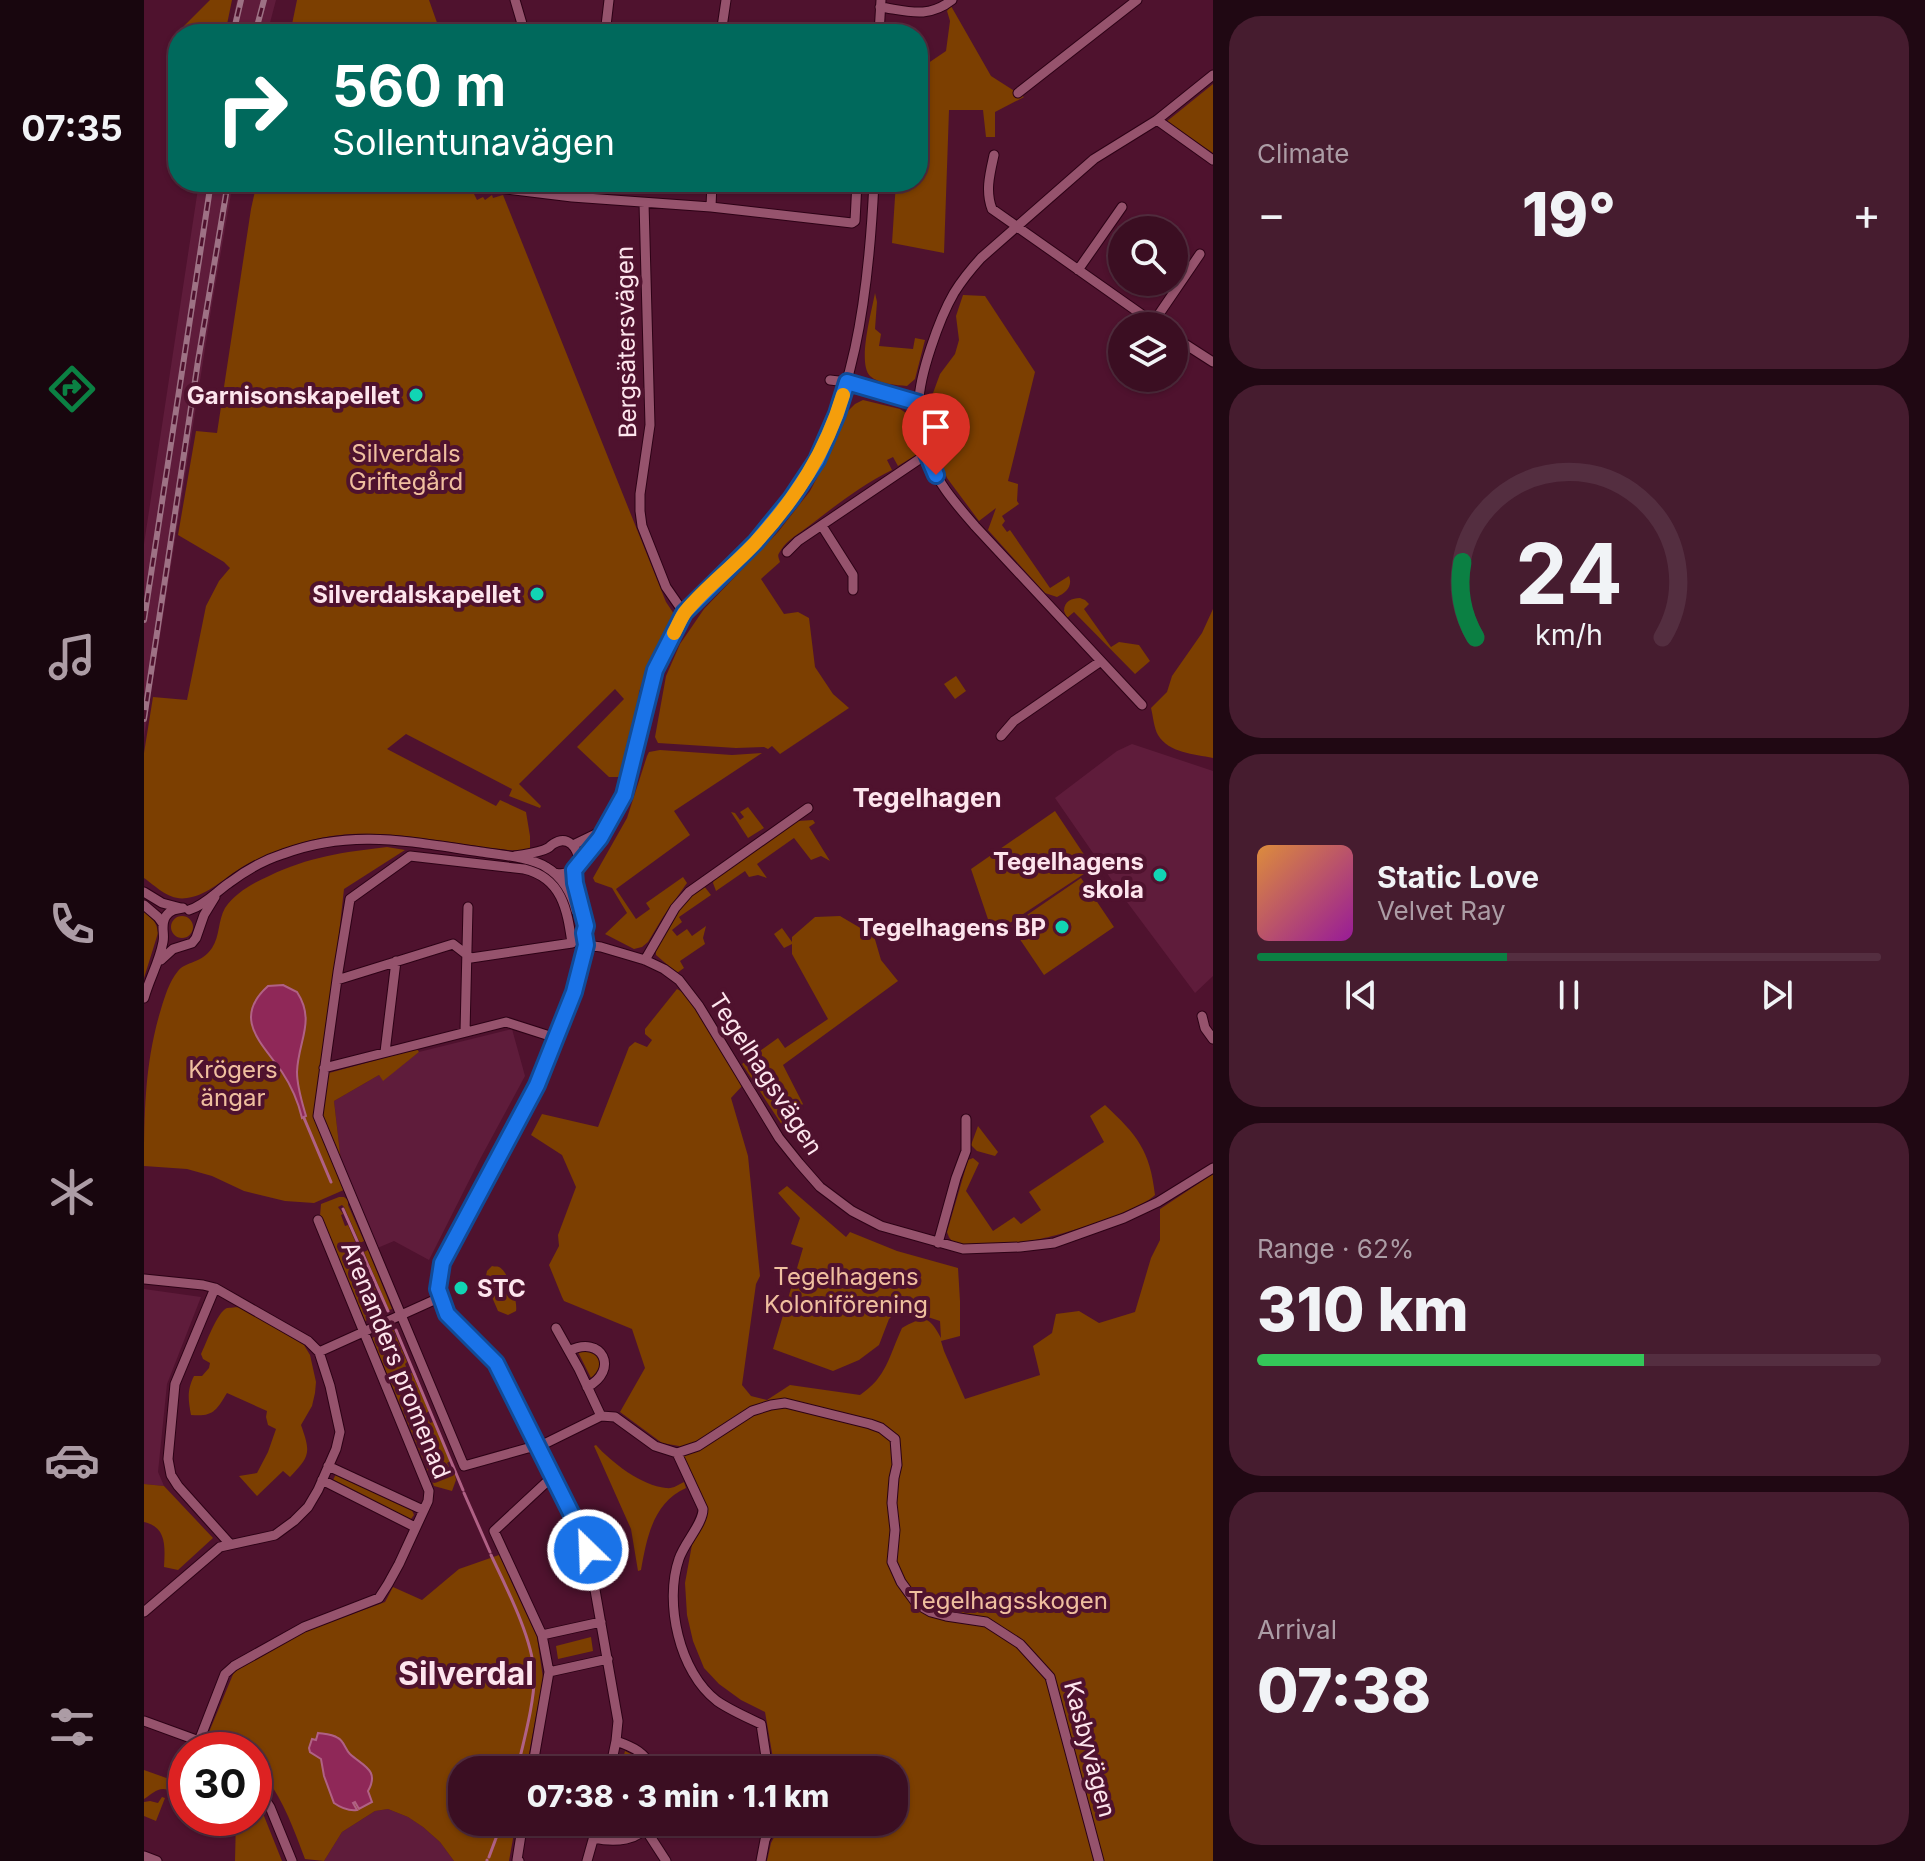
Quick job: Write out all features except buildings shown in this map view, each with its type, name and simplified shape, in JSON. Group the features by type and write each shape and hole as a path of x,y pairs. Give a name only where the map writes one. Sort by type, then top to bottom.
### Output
{"street":[{"path":"515,0 522,24"},
{"path":"606,24 609,0"},
{"path":"722,24 726,0"},
{"path":"880,24 881,3 925,13 941,8 952,0"},
{"path":"1018,93 1137,0"},
{"path":"1142,705 949,497 927,454 919,403 934,341 952,296 981,258 1094,159 1157,120 1213,75"},
{"path":"1157,120 1213,160"},
{"path":"994,155 988,200 992,209 1139,312"},
{"path":"531,192 852,223 855,221 856,192"},
{"path":"570,192 572,197"},
{"path":"711,207 712,192"},
{"path":"144,998 159,962 164,919 172,910 198,907 241,874 283,853 352,838 393,839 508,857 560,875 569,873 576,866 600,838 624,795 655,670 684,613 756,542 791,499 817,460 847,382 863,299 873,192"},
{"name":"Bergsätersvägen","path":"644,203 650,425 640,511 642,526 666,587 684,613"},
{"path":"1078,270 1122,207"},
{"path":"1164,312 1200,254"},
{"path":"1188,346 1213,362"},
{"path":"830,380 919,403"},
{"path":"787,552 798,541 927,454"},
{"path":"822,526 853,575 853,590"},
{"path":"1001,736 1014,721 1101,661"},
{"path":"645,960 675,908 689,892 808,808"},
{"path":"573,845 605,829"},
{"path":"508,857 533,853 558,841 573,845 578,851 575,883 586,926 584,933"},
{"path":"548,848 545,858 574,903 586,945 574,992 537,1085 442,1263 438,1289 447,1314 496,1363 588,1550 618,1721 613,1756"},
{"path":"337,980 453,944 471,958 572,943 561,895 539,873 524,869 410,856 350,899 337,980 324,1068 318,1116 464,1466 538,1447 601,1416 615,1417 655,1446 677,1453 703,1509 703,1515 686,1543 676,1568 673,1600 677,1631 684,1654 705,1688 716,1700 761,1724 766,1756"},
{"path":"159,962 179,946 192,943 219,891"},
{"path":"144,892 162,903 195,914 200,926"},
{"path":"144,905 163,924"},
{"path":"465,1032 468,907"},
{"path":"164,936 179,946"},
{"name":"Tegelhagsvägen","path":"586,945 645,960 679,980 699,1006 779,1138 820,1187 852,1211 881,1226 963,1249 1054,1243 1124,1218 1158,1202 1213,1168"},
{"path":"385,1052 396,961"},
{"path":"1202,1016 1205,1028 1213,1039"},
{"path":"324,1068 506,1022 556,1038"},
{"path":"938,1243 966,1151 966,1119"},
{"name":"Arenanders promenad","path":"202,1732 225,1674 234,1666 304,1627 379,1598 428,1501 429,1491 318,1220"},
{"path":"144,1279 215,1288 308,1341 319,1352 340,1432 322,1480 308,1507 294,1521 275,1535 220,1547 144,1612"},
{"path":"215,1288 175,1384 168,1459 171,1475 178,1486 230,1544"},
{"path":"319,1352 441,1297"},
{"path":"556,1328 601,1416"},
{"path":"569,1351 584,1345 602,1354 603,1373 587,1387"},
{"name":"Kasbyvägen","path":"677,1453 698,1446 752,1411 785,1403 870,1424 895,1439 897,1465 892,1503 895,1530 892,1562 901,1582 917,1604 931,1612 986,1622 1020,1644 1050,1677 1099,1861"},
{"path":"328,1466 423,1510"},
{"path":"534,1756 549,1672 542,1635 494,1531 552,1477"},
{"path":"322,1480 415,1527"},
{"path":"542,1635 601,1622"},
{"path":"549,1672 608,1659"},
{"path":"144,1721 174,1732"},
{"path":"616,1741 646,1756"},
{"path":"272,1812 292,1861"},
{"path":"518,1860 521,1836"},
{"path":"587,1861 594,1838 614,1840 633,1836"},
{"path":"653,1836 666,1861"},
{"path":"761,1861 767,1836"},
{"path":"144,1856 157,1861"}],"shaded area":[{"path":"237,0 276,0 270,24 232,24"},
{"path":"197,192 231,192 144,738 144,544"},
{"name":"Tegelhagens skola","path":"1132,744 1213,771 1213,976 1195,993 1055,798 1117,751"},
{"path":"283,985 297,992 305,1012 297,1072 306,1116 302,1118 292,1089 259,1041 251,1020 257,998 268,986"},
{"path":"512,1029 525,1076 429,1260 394,1241 375,1249 341,1162 334,1101 379,1075 383,1080 419,1052"},
{"path":"144,1289 201,1297 167,1384 158,1472 164,1486 144,1484"},
{"path":"318,1733 340,1739 350,1754 368,1769 372,1778 368,1791 372,1802 359,1809 353,1803 357,1810 345,1809 334,1803 321,1759 309,1748"},
{"path":"388,1809 423,1827 440,1842 454,1861 324,1861 342,1832 375,1811"}],"green space":[{"path":"210,0 232,0 227,24 186,24"},
{"path":"297,0 429,0 437,24 292,24"},
{"path":"951,6 991,76 1024,97 995,112 995,137 986,137 983,110 949,110 944,253 892,243 895,192 928,192 928,63 946,51 950,21 947,11"},
{"path":"1213,84 1213,153 1166,122"},
{"name":"Silverdals Griftegård","path":"255,192 473,192 477,200 503,195 666,602 674,614 673,625 646,672 639,692 626,768 621,777 609,777 577,747 624,699 615,689 519,784 540,808 509,796 512,789 406,734 387,749 496,806 500,800 526,812 530,850 496,849 388,834 349,834 312,840 277,851 244,866 203,893 187,898 169,895 144,878 144,753 153,697 187,700 206,606 230,568 178,535 196,431 217,433"},
{"path":"875,293 875,329 881,334 879,346 913,349 915,338 925,340 915,379 907,386 878,381 866,369 865,349"},
{"path":"963,295 985,296 1035,372 1008,481 1018,484 1019,504 1002,516 1005,521 1002,525 1007,532 1010,530 1050,588 1069,576 1068,589 1057,597 1045,593 988,530 996,508 979,521 947,478 932,439 929,404 940,374 955,354 959,340 956,316"},
{"path":"863,400 906,413 905,434 918,449 916,455 898,466 893,457 887,460 892,470 849,496 791,539 779,553 780,562 761,579 784,614 798,612 809,618 815,667 833,694 849,708 780,754 772,746 768,749 658,743 655,737 666,676 680,644 704,609 778,532 810,491 847,412"},
{"path":"1080,598 1089,604 1084,609 1111,647 1119,642 1139,645 1150,661 1135,674 1074,612 1067,618 1065,605 1071,599"},
{"path":"1213,609 1213,758 1169,746 1157,732 1151,708 1167,692 1172,676 1202,633"},
{"path":"956,676 966,691 955,699 944,684"},
{"path":"649,752 732,755 762,753 674,811 690,835 616,889 636,919 650,909 646,903 683,877 687,883 648,942 634,949 605,934 627,913 612,888 595,882 593,878 627,818"},
{"path":"748,807 764,828 748,838 731,812 740,820 744,817 740,812"},
{"path":"1055,811 1093,868 993,934 971,869"},
{"path":"813,820 815,823 809,827 830,861 821,856 811,860 794,838 757,864 767,878 758,875 749,877 745,871 716,891 714,878 798,821"},
{"name":"Krögers ängar","path":"387,847 405,850 344,889 326,1022 316,1116 346,1189 314,1203 285,1201 244,1191 212,1176 187,1169 144,1166 149,1068 164,999 178,971 203,957 212,948 229,903 251,885 298,864 341,853"},
{"name":"Tegelhagens BP","path":"1081,878 1114,927 1044,975 1011,926"},
{"path":"704,886 711,895 679,917 682,922 672,930 677,936 687,929 692,936 706,926 705,944 680,961 684,968 677,973 656,955 656,948 682,905"},
{"path":"144,912 154,921 158,933 144,978"},
{"path":"182,916 190,919 193,927 190,935 182,938 174,935 171,927 174,919"},
{"path":"840,916 874,936 881,960 898,981 783,1065 803,1104 782,1125 742,1064 778,1038 785,1048 828,1019 792,954 792,944 784,948 774,934 782,928 792,942 792,937 815,917"},
{"name":"Tegelhagsskogen","path":"677,989 703,1018 743,1085 731,1098 748,1156 760,1276 756,1284 742,1385 751,1396 767,1400 790,1385 860,1395 882,1373 902,1328 926,1320 941,1338 940,1321 900,1308 889,1319 879,1345 859,1360 833,1371 773,1349 803,1248 791,1244 800,1218 778,1193 787,1186 846,1237 850,1232 897,1251 958,1268 960,1336 941,1341 965,1399 1040,1375 1033,1346 1052,1333 1056,1314 1079,1311 1099,1323 1135,1312 1151,1258 1160,1240 1160,1209 1213,1174 1213,1861 767,1861 775,1836 908,1836 908,1756 773,1756 765,1712 741,1700 704,1668 687,1615 685,1583 693,1539 707,1510 679,1446 662,1443 620,1412 645,1368 632,1329 564,1301 549,1265 559,1246 558,1235 576,1187 562,1155 531,1135 542,1114 598,1127 629,1047 635,1042 647,1047 652,1040 645,1034 645,1029"},
{"path":"417,1049 419,1052 383,1081 379,1075 334,1101 341,1162 322,1114 329,1073"},
{"path":"1105,1105 1140,1144 1150,1166 1155,1195 1118,1215 1040,1239 970,1244 950,1239 947,1232 968,1160 973,1158 979,1163 966,1191 993,1231 1014,1217 1021,1224 1041,1210 1029,1192 1104,1142 1090,1116"},
{"path":"978,1126 998,1152 995,1156 977,1151 971,1145"},
{"path":"339,1197 348,1200 364,1241 360,1243 344,1207 338,1207 385,1312 365,1321 320,1216 321,1204"},
{"path":"368,1250 392,1309 389,1310 364,1252"},
{"path":"492,1266 503,1270 512,1288 516,1311 508,1315 498,1311 485,1281 487,1271"},
{"path":"240,1307 304,1345 310,1355 316,1382 312,1406 301,1425 307,1448 305,1459 290,1477 283,1471 257,1496 239,1476 257,1473 268,1452 276,1429 268,1425 267,1411 227,1393 213,1412 191,1415 189,1399 194,1376 202,1376 209,1368 210,1363 201,1354 216,1322 227,1308"},
{"path":"393,1329 409,1374 412,1373 429,1411 426,1413 430,1423 433,1422 450,1461 447,1463 454,1471 456,1480 452,1491 434,1486 372,1338"},
{"path":"577,1350 593,1351 600,1359 600,1371 592,1380"},
{"path":"596,1445 618,1466 647,1483 669,1488 684,1482 686,1488 666,1502 653,1522 641,1570 638,1571 631,1529"},
{"path":"337,1472 411,1508 414,1515 411,1519 405,1519 332,1482"},
{"path":"144,1484 164,1486 213,1538 178,1570 164,1567 161,1533 144,1522"},
{"path":"499,1555 537,1637 543,1678 529,1756 448,1756 448,1836 513,1836 509,1861 454,1861 440,1842 423,1827 388,1809 375,1811 342,1832 324,1861 305,1859 290,1820 272,1788 272,1732 209,1732 234,1672 304,1632 385,1602 393,1587 422,1600 459,1569"},
{"path":"591,1637 593,1651 558,1659 556,1646"},
{"path":"144,1770 168,1779 168,1790 159,1790 144,1799"},
{"path":"162,1797 165,1798 156,1821 144,1816 144,1802 158,1803"},
{"path":"236,1836 272,1836 282,1861 235,1861"}],"waterway":[{"path":"304,1118 331,1182"},
{"path":"343,1209 388,1311"},
{"path":"396,1330 463,1490"},
{"path":"464,1493 490,1552"},
{"path":"491,1555 511,1597 532,1658 534,1682 531,1707 520,1756"},
{"path":"489,1857 497,1836"}],"railway":[{"path":"235,24 241,0"},
{"path":"258,24 264,0"},
{"path":"144,620 209,192"},
{"path":"144,719 226,192"}],"slow traffic":[{"path":"674,633 684,613 756,542 791,499 817,460 843,395"}],"place":[{"name":"Garnisonskapellet","path":"416,395"},
{"name":"Silverdalskapellet","path":"537,594"},
{"name":"Tegelhagens skola","path":"1160,875"},
{"name":"Tegelhagens BP","path":"1062,927"},
{"name":"STC","path":"461,1288"}],"district":[{"name":"Tegelhagen","path":"927,797"},
{"name":"Silverdal","path":"466,1673"}],"route":[{"path":"588,1550 496,1363 447,1314 438,1289 442,1263 537,1085 574,992 586,945 586,926 574,870 600,838 624,795 655,670 684,613 756,542 791,499 817,460 847,382 919,403 927,454 936,475"}],"park label":[{"name":"Tegelhagens Koloniförening","path":"846,1290"}]}
